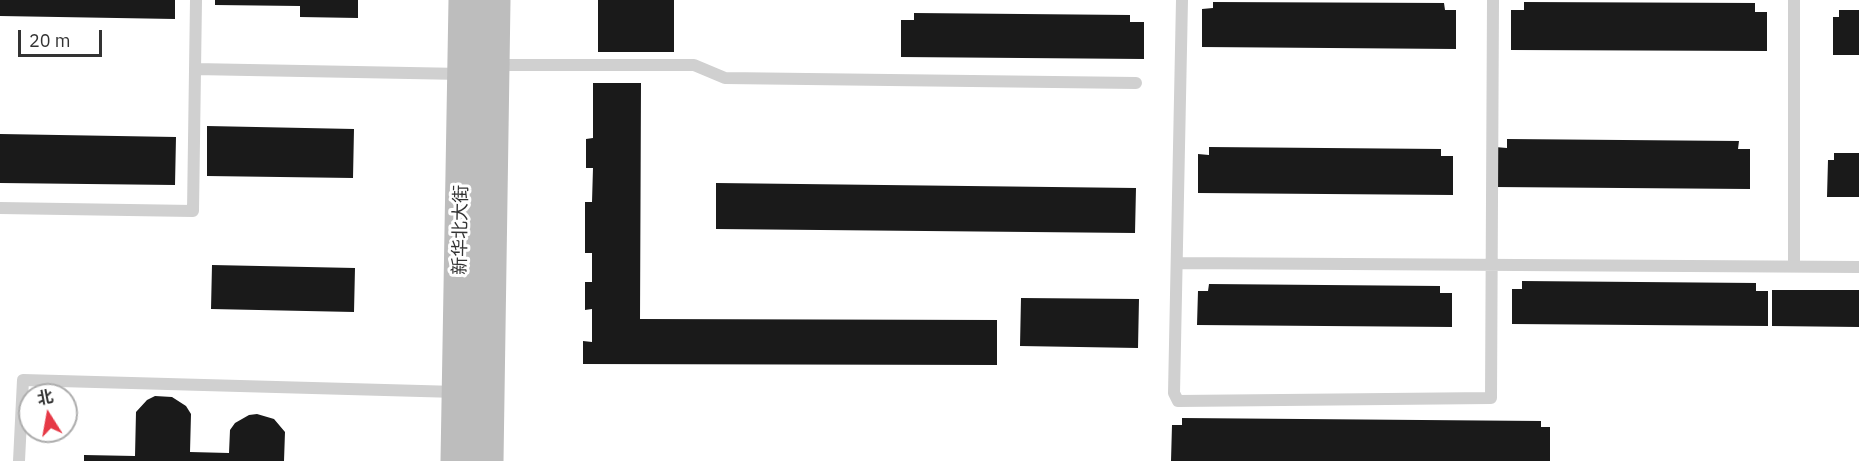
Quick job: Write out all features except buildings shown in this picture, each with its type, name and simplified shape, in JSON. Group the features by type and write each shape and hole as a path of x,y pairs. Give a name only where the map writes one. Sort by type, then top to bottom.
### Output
{"main road":[{"name":"新华北大街","path":"465,0 478,69 487,461"},
{"name":"新华北大街","path":"458,461 458,392 478,69 494,0"}],"lane":[{"path":"0,208 193,211 196,0"},
{"path":"1182,0 1174,393 1178,401 1491,399 1493,0"},
{"path":"1794,0 1794,266"},
{"path":"195,69 478,69 694,65 725,78 1136,83"},
{"path":"1177,262 1859,267"},
{"path":"19,461 23,381 458,392"}]}
